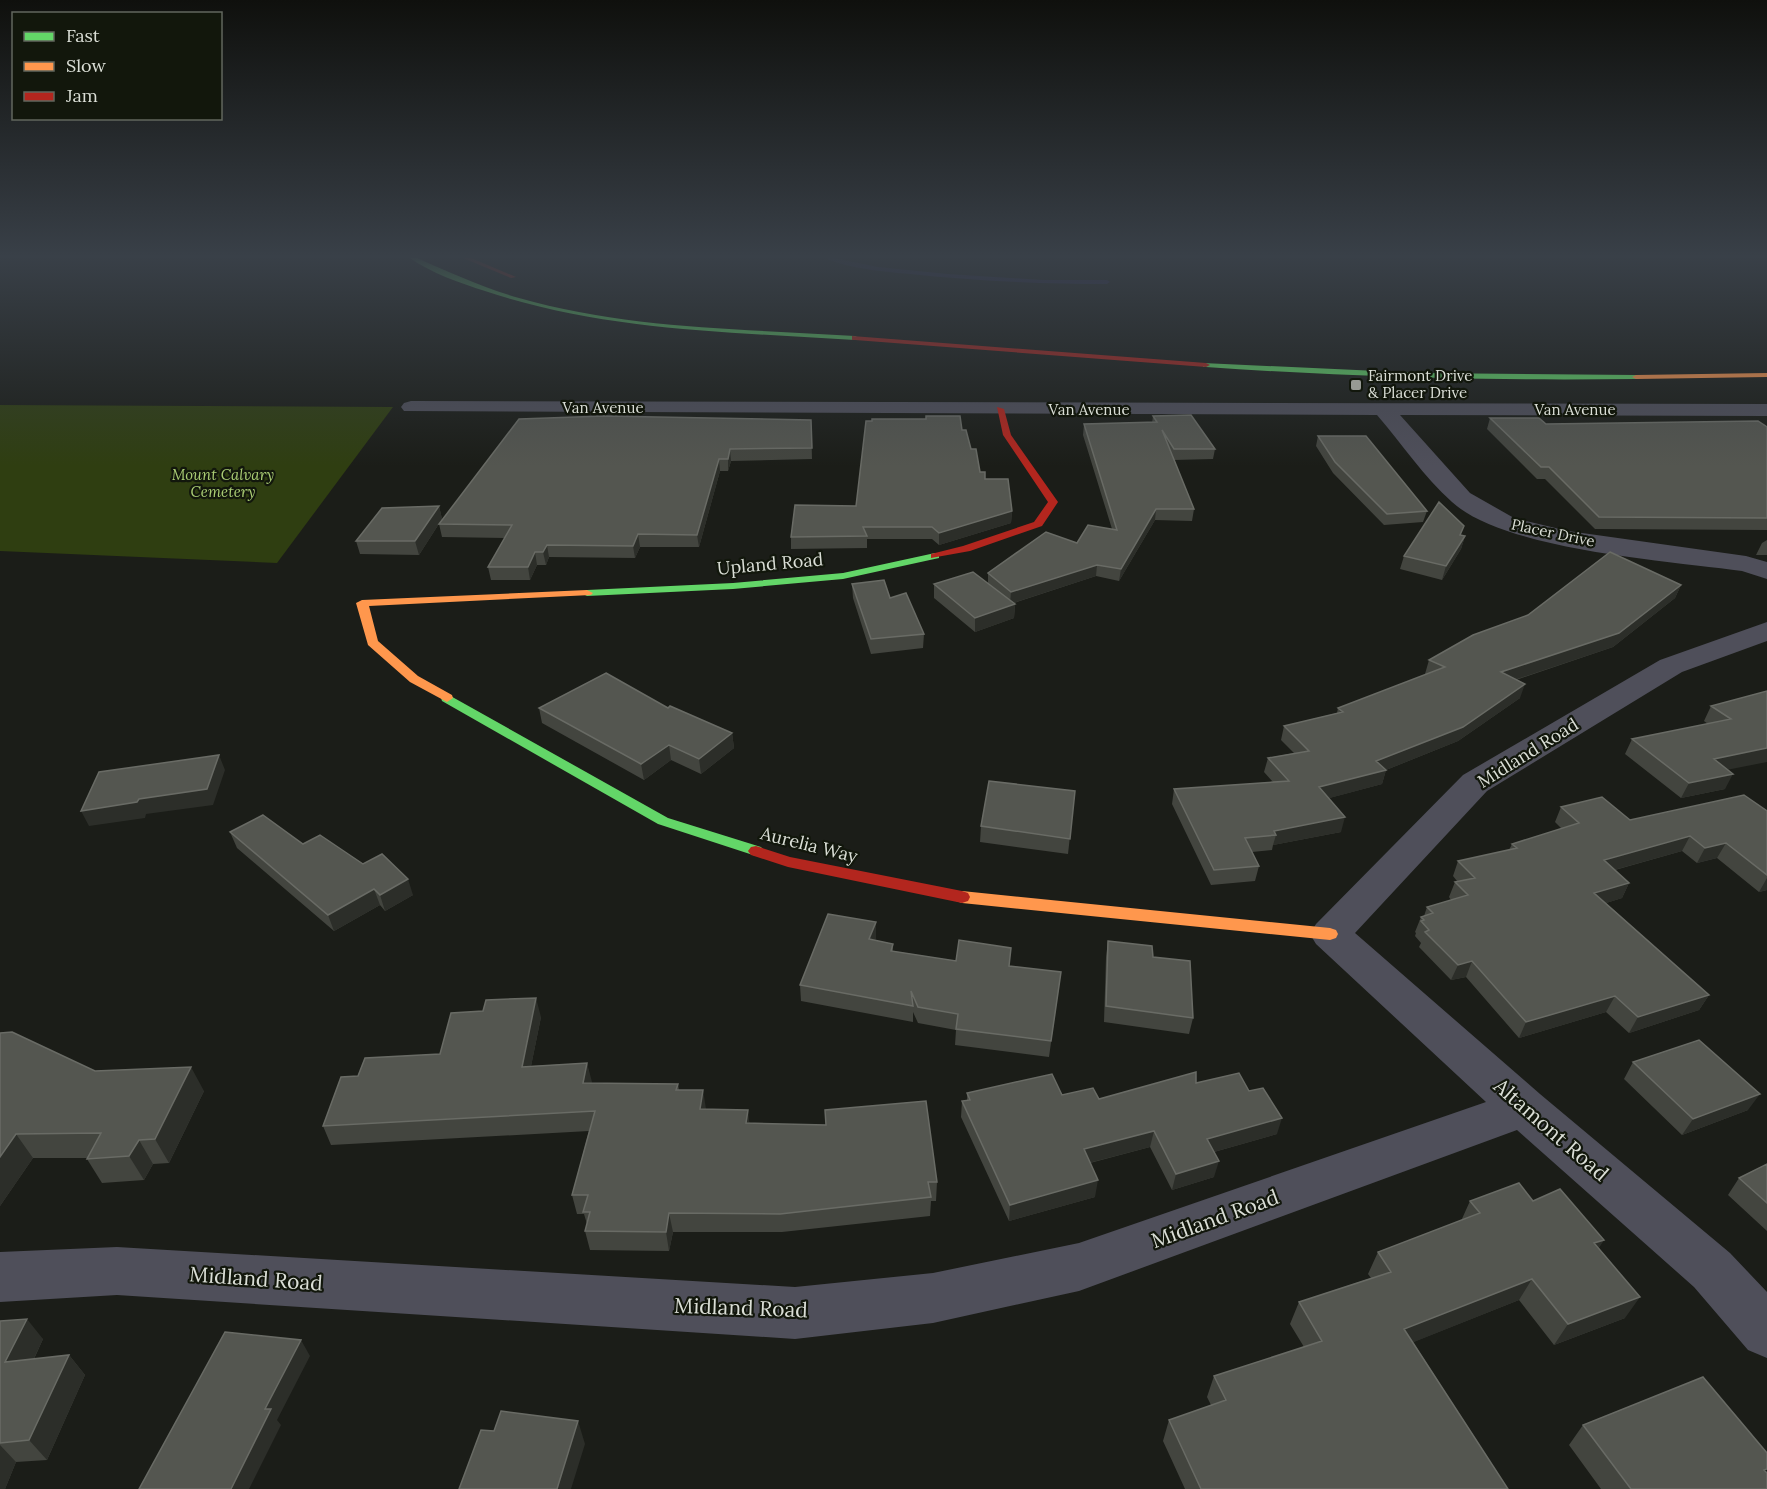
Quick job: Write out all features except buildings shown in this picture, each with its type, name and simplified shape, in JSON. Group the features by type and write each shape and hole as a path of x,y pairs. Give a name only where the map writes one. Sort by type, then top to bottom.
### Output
{"main road":[{"path":"713,327 1313,373 1513,379 1767,375"},
{"name":"Upland Road","path":"362,603 733,586 843,576 966,549 1038,524 1053,502 1045,483 1004,435 1000,410"},
{"name":"Aurelia Way","path":"362,603 372,642 414,679 663,821 788,862 962,897 1330,934"}],"street":[{"name":"Van Avenue","path":"411,407 1767,410"},
{"name":"Placer Drive","path":"1384,410 1461,498 1505,523 1568,539 1746,564 1767,571"},
{"name":"Midland Road","path":"1330,934 1475,783 1671,666 1767,631"},
{"name":"Altamont Road","path":"1330,934 1524,1108 1712,1270 1767,1331"},
{"name":"Midland Road","path":"0,1277 117,1271 795,1313 933,1298 1079,1267 1524,1108"}],"green space":[{"name":"Mount Calvary Cemetery","path":"0,405 393,407 277,563 0,551"}],"traffic: fast":[{"path":"693,327 855,338"},
{"path":"1206,365 1421,376 1636,377"},
{"path":"587,593 733,586 843,576 935,556"},
{"path":"447,698 663,821 756,851"}],"traffic: slow":[{"path":"1636,377 1767,375"},
{"path":"447,698 414,679 372,642 362,603 587,593"},
{"path":"962,897 1330,934"}],"traffic: jam":[{"path":"855,338 1206,365"},
{"path":"935,556 966,549 1038,524 1053,502 1007,435 1000,409"},
{"path":"756,851 788,862 962,897"}],"place":[{"name":"Fairmont Drive & Placer Drive","path":"1356,385"}]}
